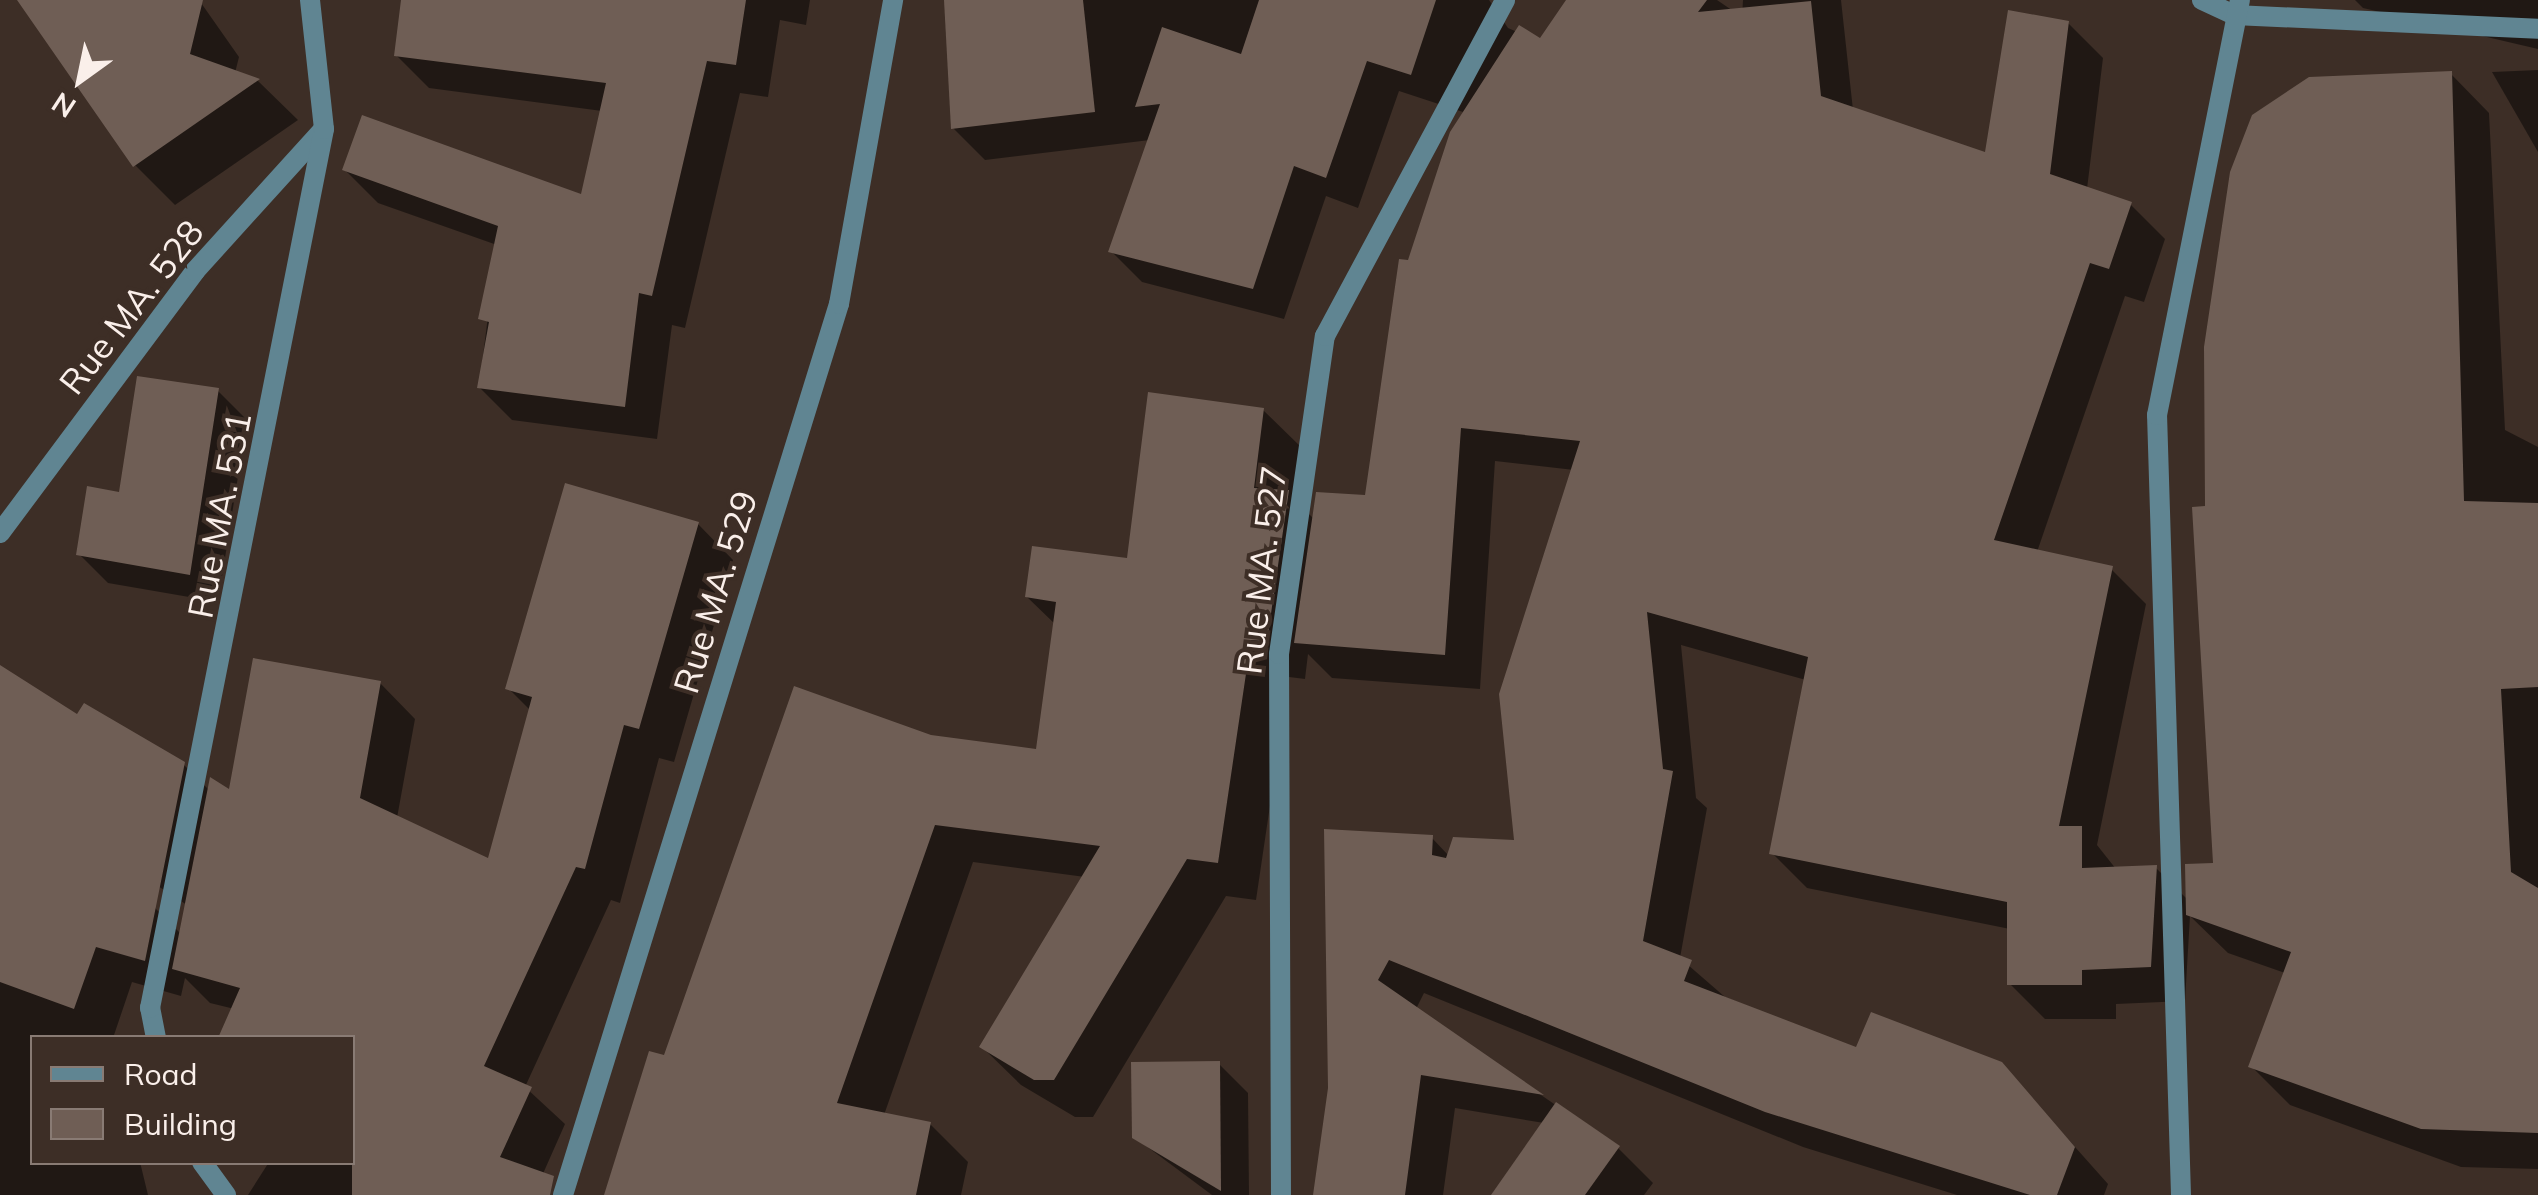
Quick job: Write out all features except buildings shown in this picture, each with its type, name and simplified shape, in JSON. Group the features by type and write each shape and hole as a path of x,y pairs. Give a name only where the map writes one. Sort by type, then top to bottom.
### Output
{"street":[{"name":"Rue MA. 531","path":"155,1035 150,1008 324,130 310,0"},
{"name":"Rue MA. 529","path":"563,1195 839,304 894,0"},
{"name":"Rue MA. 527","path":"1281,1195 1278,654 1325,336 1505,0"},
{"path":"2202,0 2237,7 2538,29"},
{"path":"2181,1195 2157,415 2237,7"},
{"name":"Rue MA. 528","path":"0,533 196,271 324,130"},
{"path":"204,1165 226,1195"}]}
